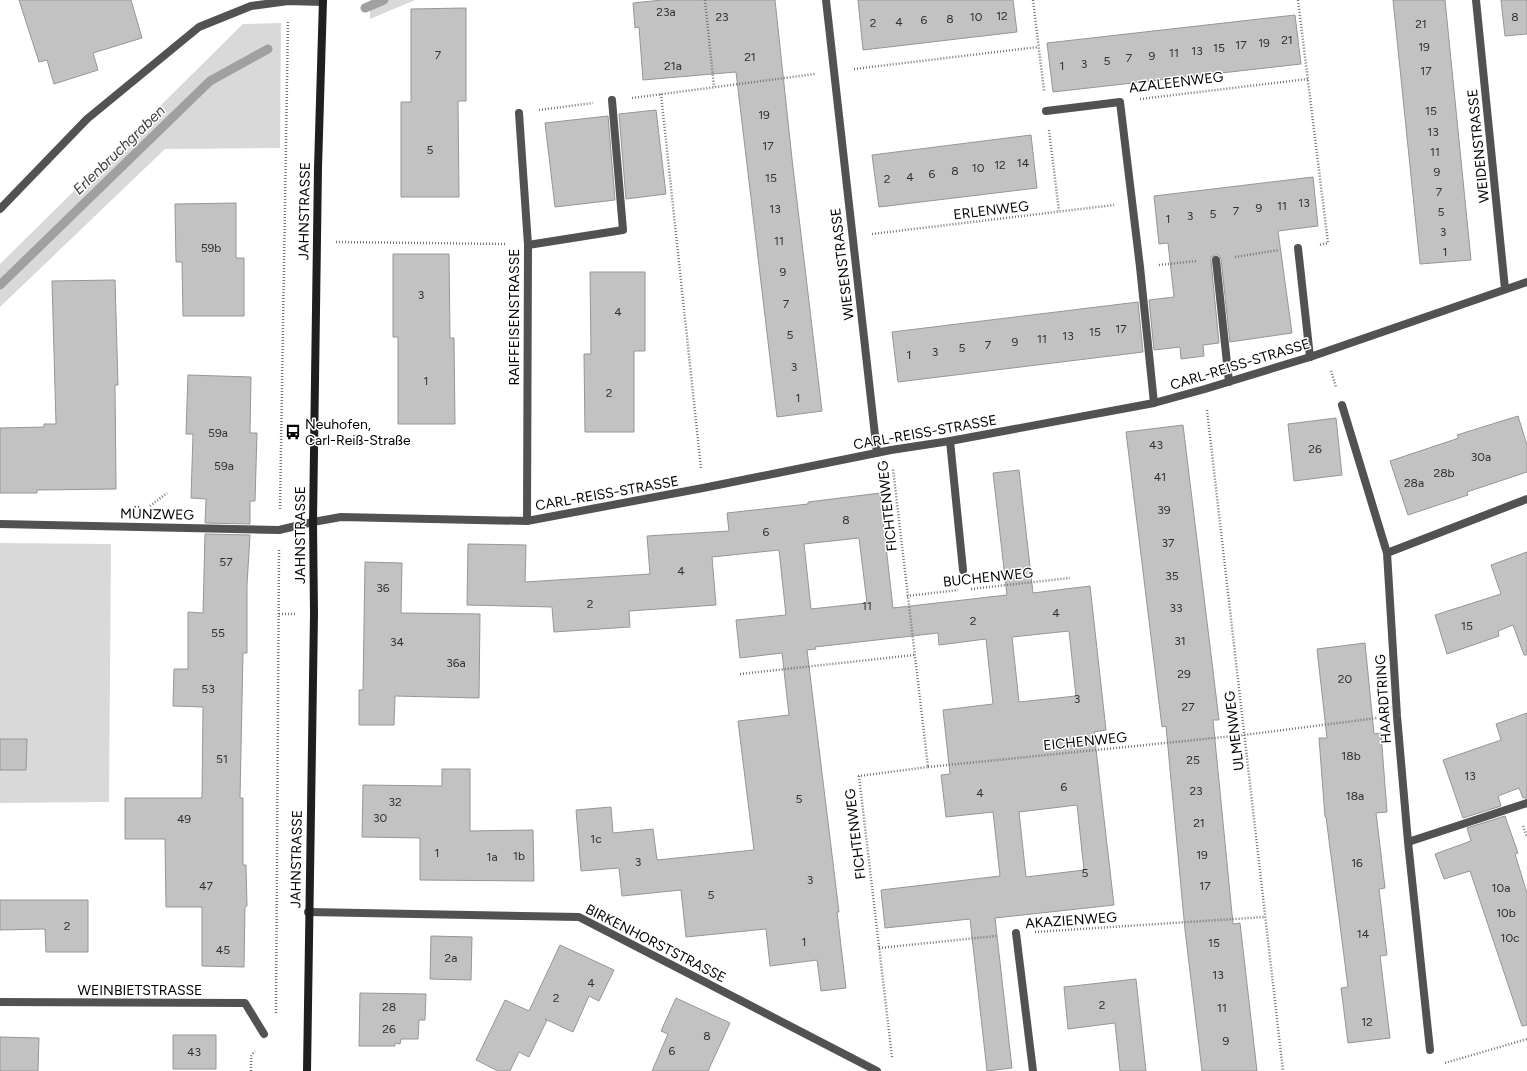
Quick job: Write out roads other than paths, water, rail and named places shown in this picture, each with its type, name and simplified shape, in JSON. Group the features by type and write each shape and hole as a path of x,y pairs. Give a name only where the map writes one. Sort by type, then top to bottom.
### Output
{"street":[{"name":"WIESENSTRASSE","path":"826,0 877,453"},
{"name":"WEIDENSTRASSE","path":"1476,0 1505,289"},
{"path":"0,209 87,119 199,27 251,6 288,1 323,1"},
{"name":"JAHNSTRASSE","path":"307,1071 308,912 314,614 313,522 318,168 323,1"},
{"path":"528,245 623,230 612,100"},
{"name":"AZALEENWEG","path":"1046,111 1120,102 1154,402"},
{"name":"RAIFFEISENSTRASSE","path":"519,113 528,245 527,520"},
{"path":"1298,248 1310,357"},
{"path":"1216,260 1229,382"},
{"name":"CARL-REISS-STRASSE","path":"313,522 341,517 527,520 703,488 891,450 950,441 1154,402 1205,390 1310,357 1527,282"},
{"name":"HAARDTRING","path":"1342,405 1387,554 1397,716 1408,842 1430,1050"},
{"path":"950,441 963,570"},
{"path":"1387,554 1527,499"},
{"name":"MÜNZWEG","path":"0,524 280,530 313,522"},
{"path":"1408,842 1527,803"},
{"name":"BIRKENHORSTSTRASSE","path":"308,912 580,917 877,1071"},
{"path":"1016,934 1033,1071"},
{"name":"WEINBIETSTRASSE","path":"0,1002 245,1003 264,1034"}],"waterway":[{"name":"Erlenbruchgraben","path":"365,8 384,0"},
{"name":"Erlenbruchgraben","path":"0,285 210,81 268,49"}],"place":[{"name":"Neuhofen, Carl-Reiß-Straße","path":"293,432"}]}
